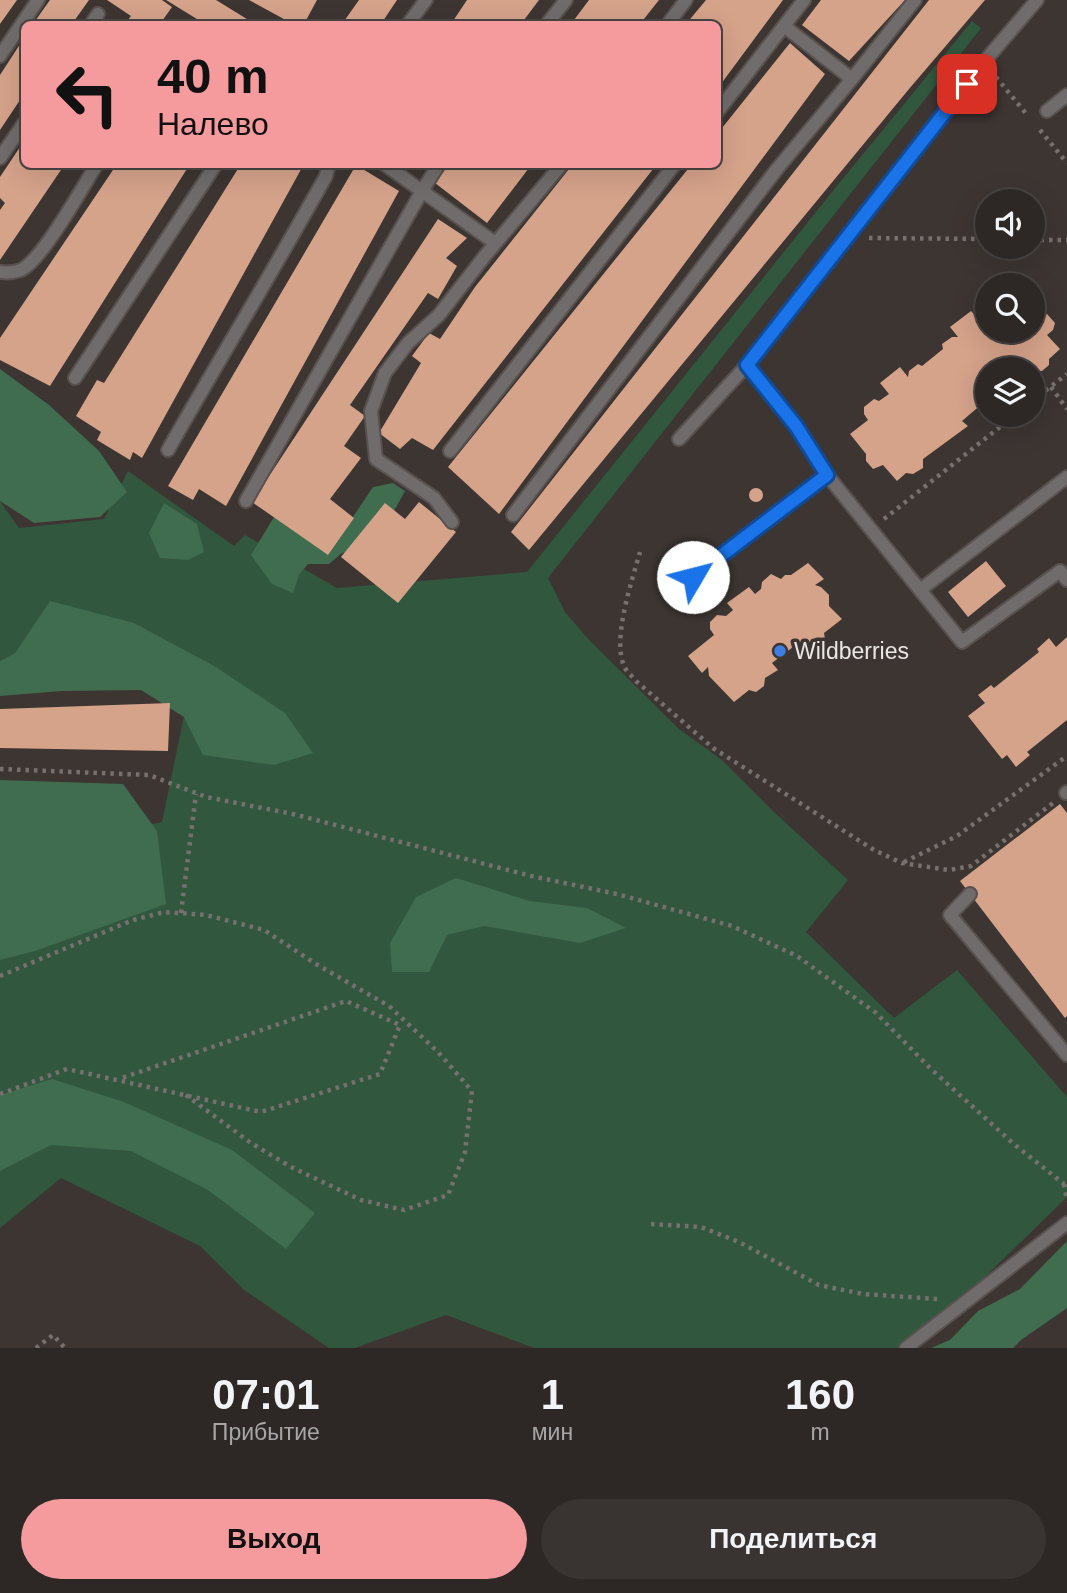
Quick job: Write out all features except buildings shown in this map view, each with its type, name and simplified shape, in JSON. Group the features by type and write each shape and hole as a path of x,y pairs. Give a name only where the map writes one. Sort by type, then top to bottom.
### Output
{"lane":[{"path":"24,21 38,0"},
{"path":"410,21 426,0"},
{"path":"549,21 566,0"},
{"path":"670,21 686,0"},
{"path":"721,107 804,0"},
{"path":"513,515 777,169 915,0"},
{"path":"679,439 747,365 984,62 1037,0"},
{"path":"0,56 21,25"},
{"path":"784,26 852,79"},
{"path":"1047,111 1067,95"},
{"path":"0,158 21,127"},
{"path":"0,272 22,269 47,244 94,168"},
{"path":"75,378 213,168"},
{"path":"168,450 233,335 279,262 328,168"},
{"path":"390,168 495,243"},
{"path":"246,501 436,168"},
{"path":"452,522 434,498 376,460 370,411 385,373 408,343 439,315 559,168"},
{"path":"450,451 672,168"},
{"path":"747,365 796,426 827,475 962,642 1065,572"},
{"path":"693,577 827,475"},
{"path":"920,590 1067,477"},
{"path":"970,894 950,915 1067,1055"},
{"path":"905,1348 1067,1223"}],"path":[{"path":"847,238 975,239"},
{"path":"1045,240 1067,240"},
{"path":"1045,391 1067,374"},
{"path":"1051,387 1067,409"},
{"path":"871,529 1000,427"},
{"path":"640,552 621,622 622,659 626,669 636,681 713,748 874,850 902,863 949,870 971,866 1066,792"},
{"path":"902,863 957,836 1067,756"},
{"path":"0,769 149,775 196,794 293,814 531,876 617,894 732,926 797,956 876,1013 1015,1145 1066,1183 1067,1201"},
{"path":"181,913 196,794"},
{"path":"0,976 134,920 164,912 206,915 264,930 389,1006 438,1052 472,1091 466,1152 448,1195 404,1210 362,1200 291,1167 251,1143 183,1093"},
{"path":"0,1094 66,1069 261,1112 380,1073 400,1025 346,1001 119,1079"},
{"path":"651,1224 701,1227 739,1242 819,1284 863,1294 951,1301 960,1306"},
{"path":"36,1348 53,1335 65,1348"}],"green space":[{"path":"972,21 981,28 548,578 565,612 589,640 679,729 722,760 848,880 806,932 894,1018 957,970 1067,1097 1067,1197 912,1348 534,1348 446,1315 355,1348 329,1348 244,1290 200,1246 61,1178 0,1228 0,858 162,822 190,687 49,603 15,653 0,661 0,501 19,528 104,519 128,471 234,546 245,535 337,588 527,572"},
{"path":"0,369 49,405 99,451 127,492 100,517 34,523 0,501"},
{"path":"393,483 405,491 388,522 366,546 342,553 329,564 308,564 299,575 293,593 272,584 251,555 274,517 328,554 373,487"},
{"path":"164,503 197,524 204,552 188,560 160,558 149,533"},
{"path":"50,601 134,623 216,667 285,713 313,753 274,765 203,755 184,717 141,690 62,691 0,696 0,661 15,653"},
{"path":"0,780 123,784 157,831 166,904 35,951 0,960"},
{"path":"456,878 530,901 587,908 626,928 580,943 484,926 447,935 429,972 392,972 390,943 416,897"},
{"path":"52,1079 124,1102 232,1150 315,1213 286,1249 208,1190 131,1151 51,1145 0,1171 0,1095"},
{"path":"1067,1241 1067,1308 1013,1348 931,1348 950,1340 978,1311 1020,1289"}],"place":[{"name":"Wildberries","path":"780,651"}],"route":[{"path":"693,577 827,475 796,426 747,365 967,84"}]}
